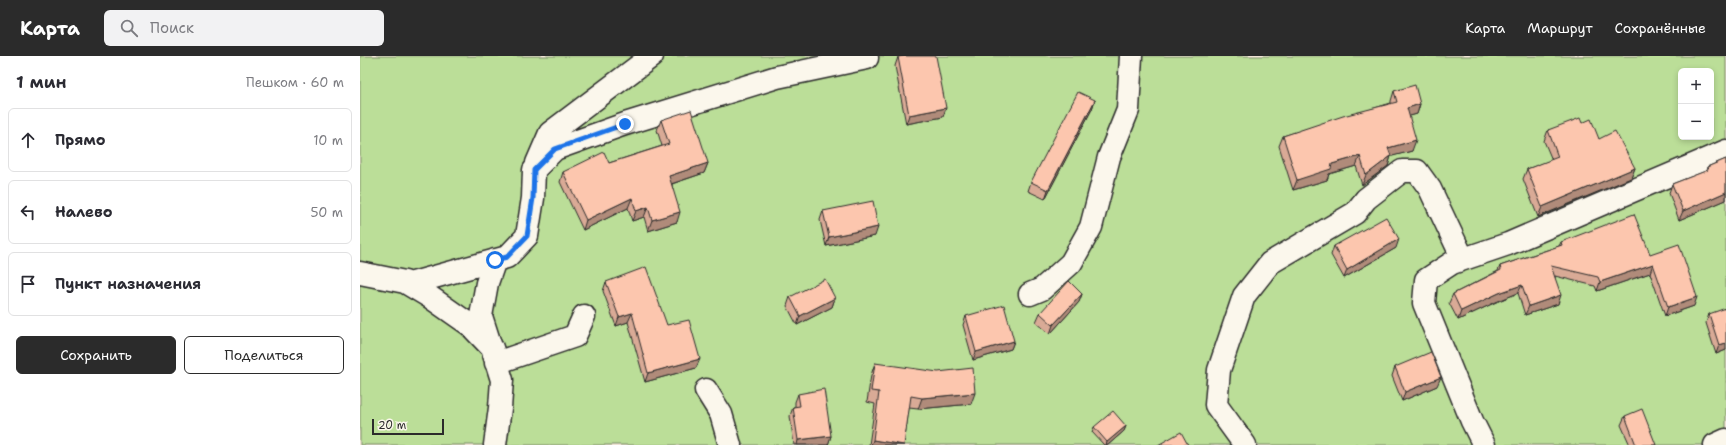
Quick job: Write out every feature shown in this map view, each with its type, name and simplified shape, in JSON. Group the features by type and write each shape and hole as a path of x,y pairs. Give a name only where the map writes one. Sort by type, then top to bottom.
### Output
{"street":[{"path":"409,284 507,257 527,236 533,198 534,170 550,133 652,56"},
{"path":"1030,294 1042,289 1071,262 1090,227 1109,157 1128,110 1131,56"},
{"path":"534,170 555,149 625,124 777,77 867,58"},
{"path":"1484,445 1472,421 1424,303 1426,280 1452,263 1508,244 1726,151"},
{"path":"1245,445 1216,405 1219,370 1244,296 1270,264 1356,213 1366,199 1402,171 1417,172 1430,189 1463,259"},
{"path":"495,260 487,283 481,316 502,380 495,445"},
{"path":"360,272 405,282 430,297 470,325 494,355"},
{"path":"494,355 575,336 584,316"},
{"path":"706,390 721,414 730,445"},
{"path":"1716,445 1726,440"}],"green space":[{"path":"360,56 1726,56 1726,445 360,445"}],"building":[{"path":"936,56 946,108 909,115 898,57"},
{"path":"1415,85 1420,104 1407,108 1416,140 1388,148 1391,156 1366,175 1360,156 1332,164 1331,169 1297,180 1283,136 1343,116 1397,102 1394,91"},
{"path":"1078,92 1095,100 1048,190 1031,182"},
{"path":"691,110 708,163 669,176 680,212 652,220 648,207 636,211 632,198 586,220 563,172 604,152 609,163 669,144 661,120"},
{"path":"1580,118 1582,123 1591,119 1599,139 1615,131 1635,168 1542,207 1527,169 1558,157 1548,130"},
{"path":"1726,159 1726,192 1683,211 1672,184 1708,170 1707,167"},
{"path":"873,201 878,227 829,237 823,211"},
{"path":"1634,214 1650,254 1679,244 1697,297 1668,307 1653,264 1600,282 1598,277 1551,266 1561,295 1529,306 1522,285 1499,293 1461,311 1453,294 1501,270 1500,266 1562,245 1561,242"},
{"path":"1386,217 1399,239 1347,270 1334,246"},
{"path":"646,267 667,325 689,320 700,359 648,373 632,313 619,317 606,282"},
{"path":"825,279 835,298 800,316 790,297"},
{"path":"1069,281 1082,294 1053,325 1040,313"},
{"path":"1004,305 1014,341 976,352 966,316"},
{"path":"1726,308 1726,343 1719,345 1709,314"},
{"path":"1431,352 1441,377 1405,392 1395,367"},
{"path":"875,363 938,372 973,368 975,393 922,398 911,396 904,445 873,440 879,392 871,391"},
{"path":"824,389 831,436 798,440 793,407 800,406 798,394"},
{"path":"1642,409 1656,445 1636,445 1625,416"},
{"path":"1113,411 1126,426 1107,442 1094,427"},
{"path":"1181,432 1188,445 1158,445"}],"route":[{"path":"495,260 507,257 527,236 533,198 534,170 555,149 625,124"}]}
